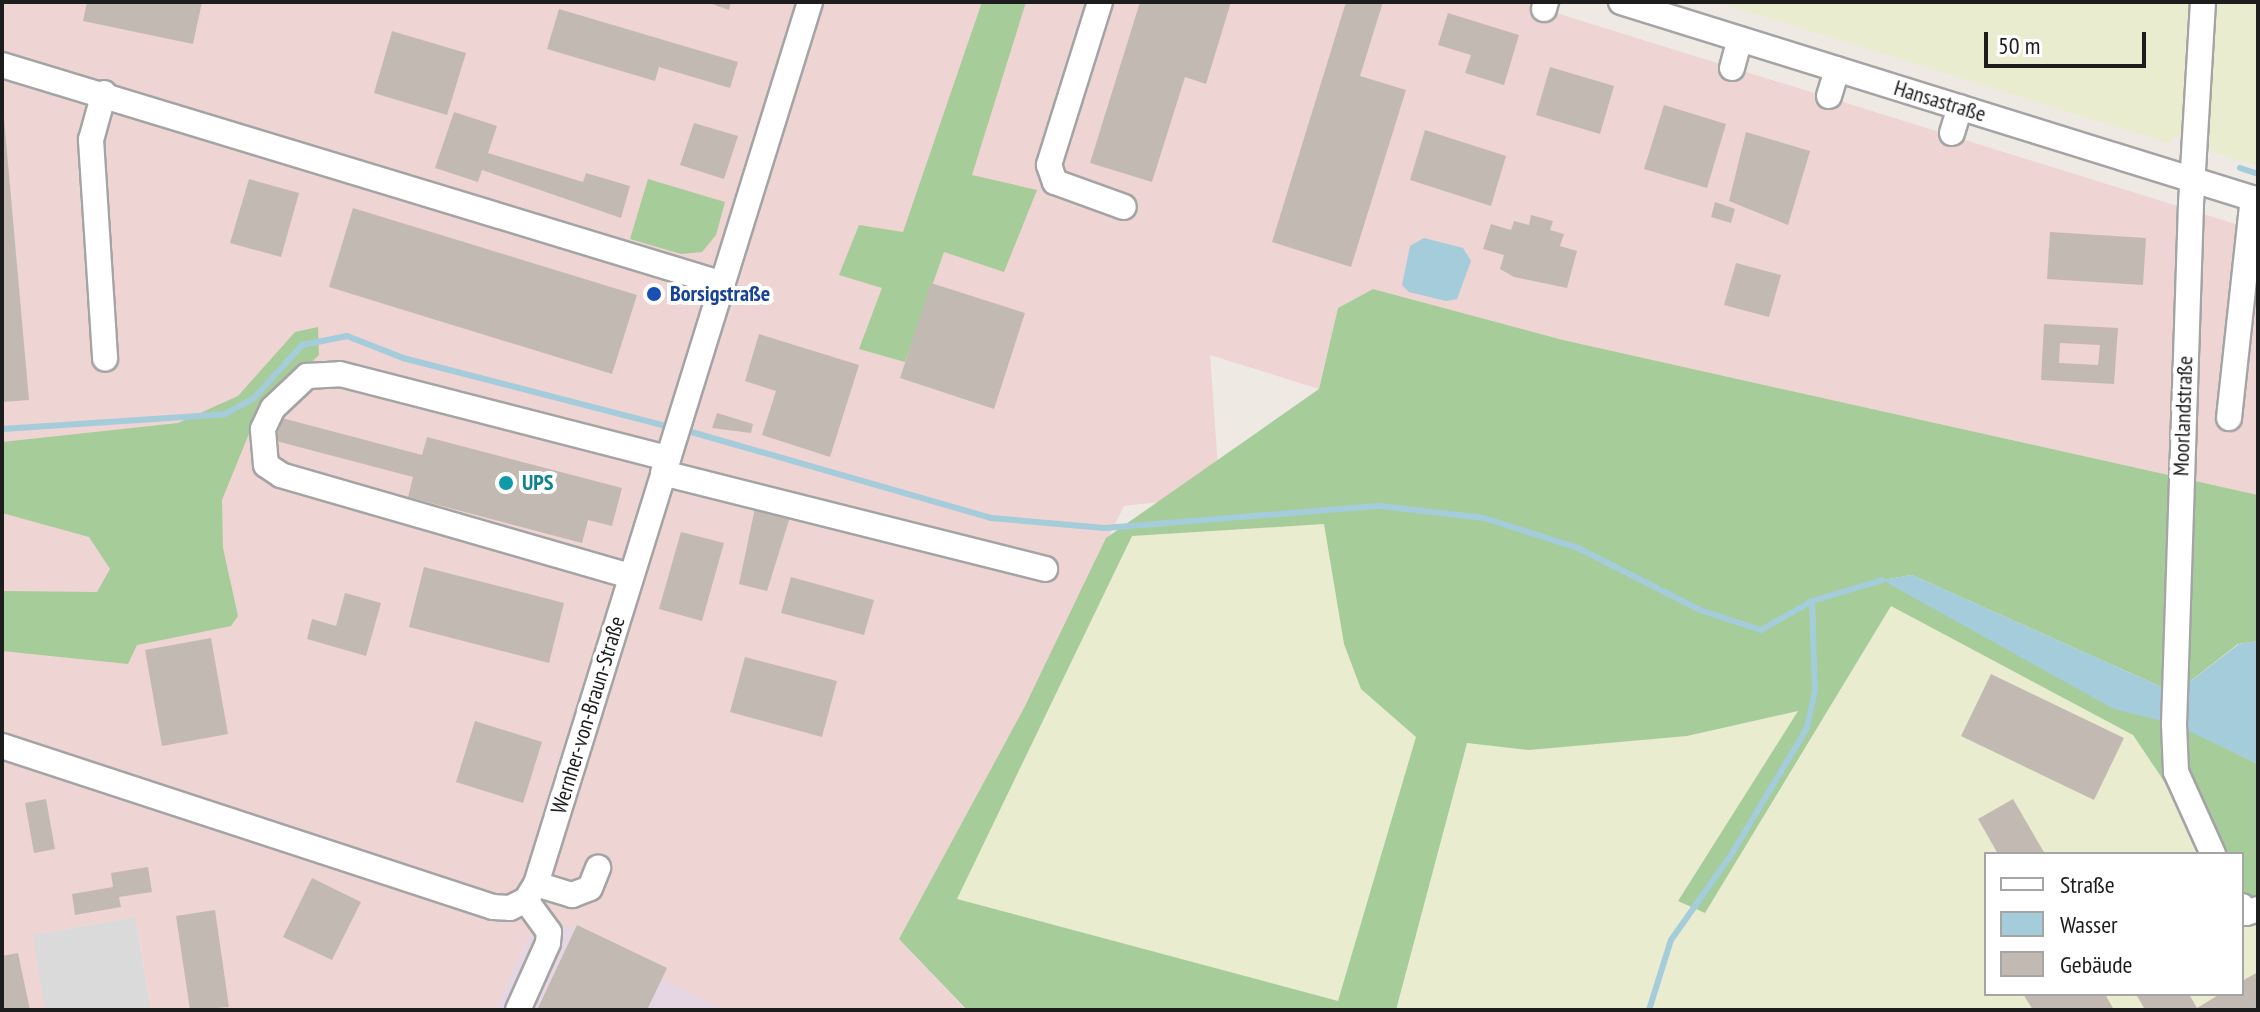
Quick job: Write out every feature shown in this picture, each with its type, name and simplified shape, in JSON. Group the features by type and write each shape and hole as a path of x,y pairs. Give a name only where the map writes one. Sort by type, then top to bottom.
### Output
{"street":[{"name":"Wernher-von-Braun-Straße","path":"531,892 810,2"},
{"path":"1100,2 1049,165 1055,182 1124,207"},
{"name":"Hansastraße","path":"1621,2 1960,107 2090,160 2192,179 2255,199"},
{"name":"Moorlandstraße","path":"2203,2 2192,179 2174,724 2176,772 2197,825 2212,852"},
{"path":"1732,68 1740,39"},
{"path":"2,65 351,162 720,283"},
{"path":"1829,96 1837,69"},
{"path":"104,93 91,140 105,359"},
{"path":"1952,133 1960,107"},
{"path":"2229,418 2255,199"},
{"path":"630,576 281,475 266,465 263,429 273,408 307,376 340,374 668,458 1045,569"},
{"path":"2,746 203,800 411,870 492,914 510,908 531,892 572,895 590,888 598,868"},
{"path":"518,1010 548,943 549,932 531,892"}],"shaded area":[{"path":"2,2 1521,2 2258,231 2258,495 1563,340 1373,289 1338,308 1319,389 1210,355 1220,495 1124,506 1025,706 899,939 966,1010 726,1010 549,932 530,934 495,1010 151,1010 135,917 33,935 45,1010 2,1010"},
{"path":"135,917 151,1010 45,1010 32,935"},
{"path":"577,925 667,968 662,980 726,1010 495,1010 530,934"}],"green space":[{"path":"982,2 1026,2 972,175 1037,190 1004,272 944,252 905,362 859,349 882,288 839,275 859,225 903,232"},
{"path":"1718,2 2258,2 2258,166 2212,152 2198,121 2168,143"},
{"path":"648,179 725,202 716,235 702,252 681,254 630,239"},
{"path":"1373,289 1563,340 2258,495 2258,641 2238,644 2175,693 1912,575 1883,580 2258,764 2258,909 2244,906 2244,852 2212,852 2133,735 1891,606 1705,913 1678,901 1798,711 1687,736 1529,750 1467,743 1396,1010 967,1010 899,939 1025,706 1106,538 1319,389 1338,308","holes":["1324,524 1344,644 1361,689 1416,737 1338,1001 957,899 1132,536"]},
{"path":"318,327 319,355 257,414 222,500 223,548 238,616 231,626 137,645 128,664 2,651 2,591 97,592 110,569 89,537 2,513 2,442 178,423 238,396 295,332"},
{"path":"1324,524 1344,644 1361,689 1416,737 1338,1002 957,899 1132,536"},
{"path":"1891,606 2133,735 2212,852 1984,852 1984,996 2244,996 2244,906 2258,909 2258,1010 1396,1010 1467,743 1529,750 1687,736 1799,711 1678,900 1705,913"}],"water":[{"path":"1424,238 1463,248 1471,261 1457,299 1446,301 1409,292 1402,285 1410,246"},
{"path":"1912,575 2175,693 2239,644 2258,641 2258,764 2174,724 2114,709 1882,580"}],"building":[{"path":"87,2 202,2 193,44 83,21"},
{"path":"706,2 731,2 729,10"},
{"path":"1140,2 1231,2 1206,84 1185,77 1152,182 1090,163"},
{"path":"1346,2 1383,2 1360,76 1406,90 1351,267 1272,242"},
{"path":"559,9 738,62 730,88 659,67 655,81 547,49"},
{"path":"1448,13 1519,35 1504,85 1465,73 1471,55 1438,45"},
{"path":"392,31 466,53 447,115 374,93"},
{"path":"1550,67 1614,86 1600,134 1536,115"},
{"path":"2,96 29,400 2,402"},
{"path":"1664,105 1726,124 1707,188 1644,169"},
{"path":"454,112 497,126 488,153 583,182 586,173 630,186 621,218 482,170 478,182 435,168"},
{"path":"694,123 738,136 724,179 680,165"},
{"path":"1425,130 1506,156 1491,206 1410,180"},
{"path":"1746,132 1810,151 1788,225 1729,201"},
{"path":"249,179 299,193 281,257 230,243"},
{"path":"1715,202 1735,209 1731,223 1711,217"},
{"path":"353,208 637,295 612,374 329,287"},
{"path":"1531,215 1553,221 1550,230 1564,234 1560,246 1577,251 1567,288 1514,277 1500,269 1504,255 1483,249 1491,224 1511,230 1514,221 1529,225"},
{"path":"2050,232 2146,238 2143,285 2047,279"},
{"path":"1736,263 1781,275 1769,317 1724,305"},
{"path":"931,283 1025,313 994,409 900,378"},
{"path":"2044,324 2118,328 2114,384 2041,380","holes":["2060,343 2100,345 2098,365 2059,363"]},
{"path":"759,334 859,365 830,457 762,435 776,391 745,381"},
{"path":"717,413 753,424 751,433 712,428"},
{"name":"UPS","path":"282,418 422,455 427,437 622,488 612,526 588,520 582,543 408,497 413,477 276,441"},
{"path":"755,508 790,517 767,591 739,584"},
{"path":"681,532 724,543 702,621 659,609"},
{"path":"424,567 564,603 549,663 409,627"},
{"path":"791,577 874,600 864,635 781,613"},
{"path":"345,593 381,603 366,656 307,639 312,619 336,626"},
{"path":"211,638 228,734 162,746 145,650"},
{"path":"745,657 837,681 822,737 730,712"},
{"path":"1991,674 2124,738 2094,800 1961,736"},
{"path":"475,721 542,742 523,803 456,782"},
{"path":"46,799 55,849 34,853 25,803"},
{"path":"2013,799 2044,852 1997,852 1978,819"},
{"path":"148,867 152,892 119,897 121,907 75,915 72,894 113,887 111,873"},
{"path":"312,878 361,902 332,960 283,937"},
{"path":"215,910 229,1007 190,1010 176,916"},
{"path":"577,925 667,968 647,1010 537,1010"},
{"path":"18,953 30,1010 2,1010 2,956"},
{"path":"2258,972 2258,1010 2145,1010 2137,996 2190,996 2197,1008 2217,996 2244,996 2244,980"},
{"path":"2024,996 2106,996 2114,1010 2033,1010"}],"waterway":[{"path":"2240,168 2258,174"},
{"path":"2,429 225,414 254,398 302,345 347,336 403,358 670,427"},
{"path":"681,429 991,518 1105,528 1380,506 1484,518 1578,548 1700,610 1761,630 1812,601 1882,580"},
{"path":"1649,1010 1671,940 1731,855 1807,728 1815,690 1812,601"}],"place":[{"name":"Borsigstraße","path":"654,294"},
{"name":"UPS","path":"506,483"}]}
